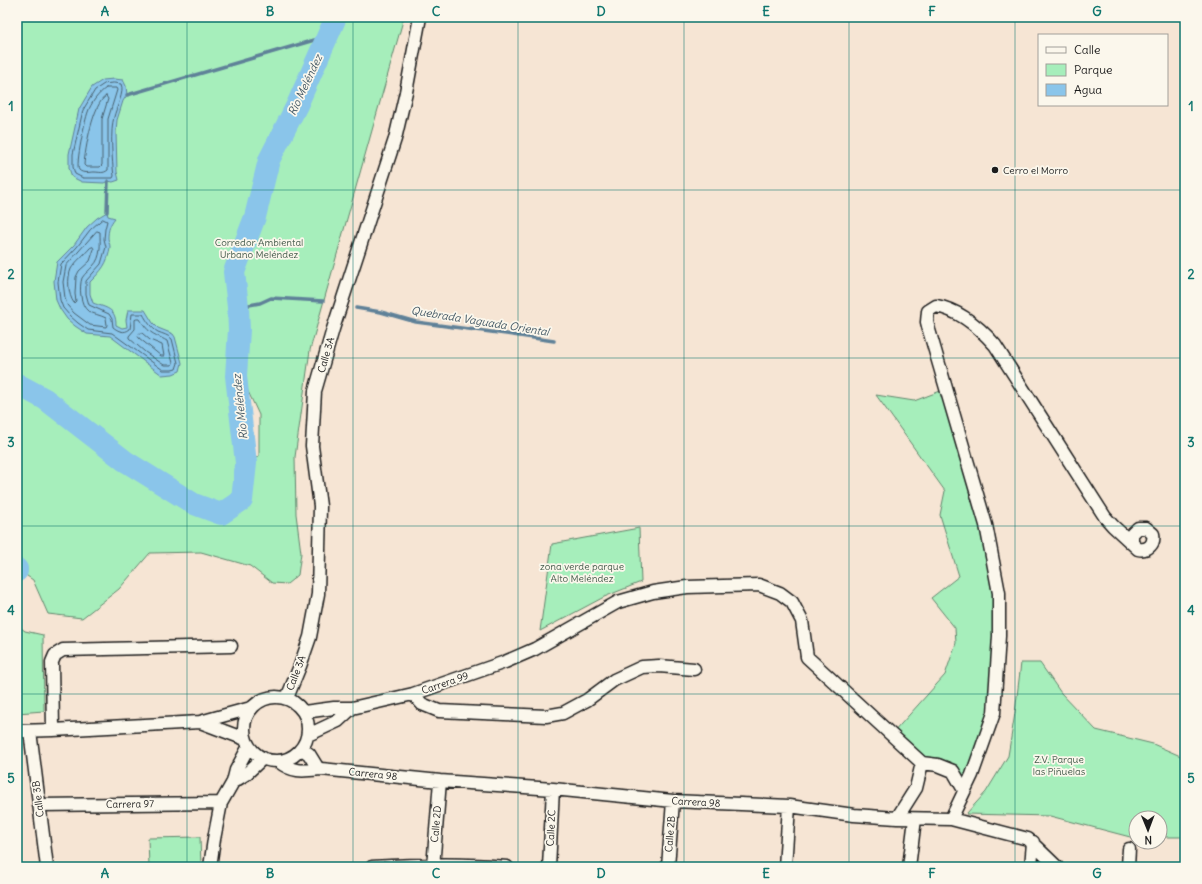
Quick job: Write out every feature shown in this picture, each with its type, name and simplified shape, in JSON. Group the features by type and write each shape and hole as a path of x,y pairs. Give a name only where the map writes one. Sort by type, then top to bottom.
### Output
{"street":[{"name":"Calle 3A","path":"287,698 310,637 318,594 320,506 312,446 316,391 333,329 395,139 406,92 420,17"},
{"path":"951,818 975,767 994,713 999,636 999,593 986,525 929,330 927,322 928,311 936,306 947,308 980,328 996,345 1105,517 1132,543"},
{"name":"Carrera 99","path":"304,712 334,708 352,708 413,694 505,662 535,649 618,602 653,592 687,587 759,585 780,593 792,602 802,621 807,656 922,763"},
{"path":"53,730 52,662 54,655 63,650 231,646"},
{"path":"413,694 422,704 439,711 546,716 563,713 587,700 614,680 642,667 659,666 694,669"},
{"path":"200,722 247,743 257,754 271,761 290,758 302,749 308,735 308,723 304,712 297,704 287,698 267,698 251,708 244,722 247,743 236,770 233,782 221,803 210,867"},
{"path":"17,731 200,722 251,708"},
{"name":"Carrera 99","path":"308,735 338,720 352,708"},
{"name":"Calle 3B","path":"30,731 38,805 47,867"},
{"path":"302,749 309,754 317,767 321,769"},
{"path":"233,782 246,774 263,758"},
{"name":"Carrera 98","path":"278,761 293,770 321,769 673,801 789,806 854,815 897,818 951,818 1028,839 1033,842 1057,867"},
{"path":"897,818 916,788 922,763 938,765 953,771 975,767"},
{"path":"953,771 964,790"},
{"name":"Calle 2D","path":"433,865 440,781"},
{"name":"Calle 2C","path":"549,867 554,789"},
{"name":"Calle 2B","path":"668,867 673,801"},
{"name":"Carrera 97","path":"38,805 221,803"},
{"path":"785,867 789,806"},
{"path":"909,867 915,818"},
{"path":"1031,867 1033,842"},
{"path":"1128,867 1129,850"},
{"path":"372,867 433,865 482,865 507,867"}],"green space":[{"name":"Corredor Ambiental Urbano Meléndez","path":"17,17 404,17 310,350 295,457 296,514 301,553 298,575 287,584 272,583 250,566 201,552 150,553 119,589 82,618 48,614 33,580 18,570 17,571","holes":["236,381 246,387 259,415 259,456 246,463"]},
{"path":"943,390 984,526 995,588 992,713 963,788 954,771 922,762 892,734 945,675 956,643 955,628 931,598 959,576 940,515 945,491 876,395 914,401"},
{"name":"zona verde parque Alto Meléndez","path":"639,528 641,582 604,597 540,631 552,544"},
{"path":"17,625 25,631 43,635 44,711 17,713"},
{"name":"Z.V. Parque las Piñuelas","path":"1021,663 1040,663 1061,693 1096,730 1153,744 1185,758 1185,837 1168,837 1168,810 1128,810 1128,836 1050,816 966,814 986,792 1008,756"},
{"path":"200,837 201,867 149,867 148,838"}],"water":[{"path":"103,80 123,80 126,86 127,95 123,101 117,120 117,172 119,180 104,183 82,182 72,177 69,168 69,154 79,109 92,87"},
{"path":"107,212 108,216 115,218 108,232 110,247 108,258 101,271 90,282 90,294 93,303 112,312 116,319 116,325 122,328 127,327 126,320 128,310 145,310 158,328 173,334 175,337 182,363 180,371 173,374 162,375 110,336 87,334 67,319 60,309 56,300 54,281 57,262 74,245 87,227"}],"waterway":[{"name":"Río Meléndez","path":"17,384 45,399 125,461 194,504 221,514 242,500 246,463 236,376 239,330 234,272 255,217 269,160 297,105 336,17"},
{"path":"127,95 328,36"},
{"path":"107,212 108,181"},
{"name":"Quebrada Vaguada Oriental","path":"238,307 260,303 271,298 323,301"},
{"name":"Quebrada Vaguada Oriental","path":"356,308 381,312 416,322 554,341"}],"place":[{"name":"Cerro el Morro","path":"995,170"}]}
